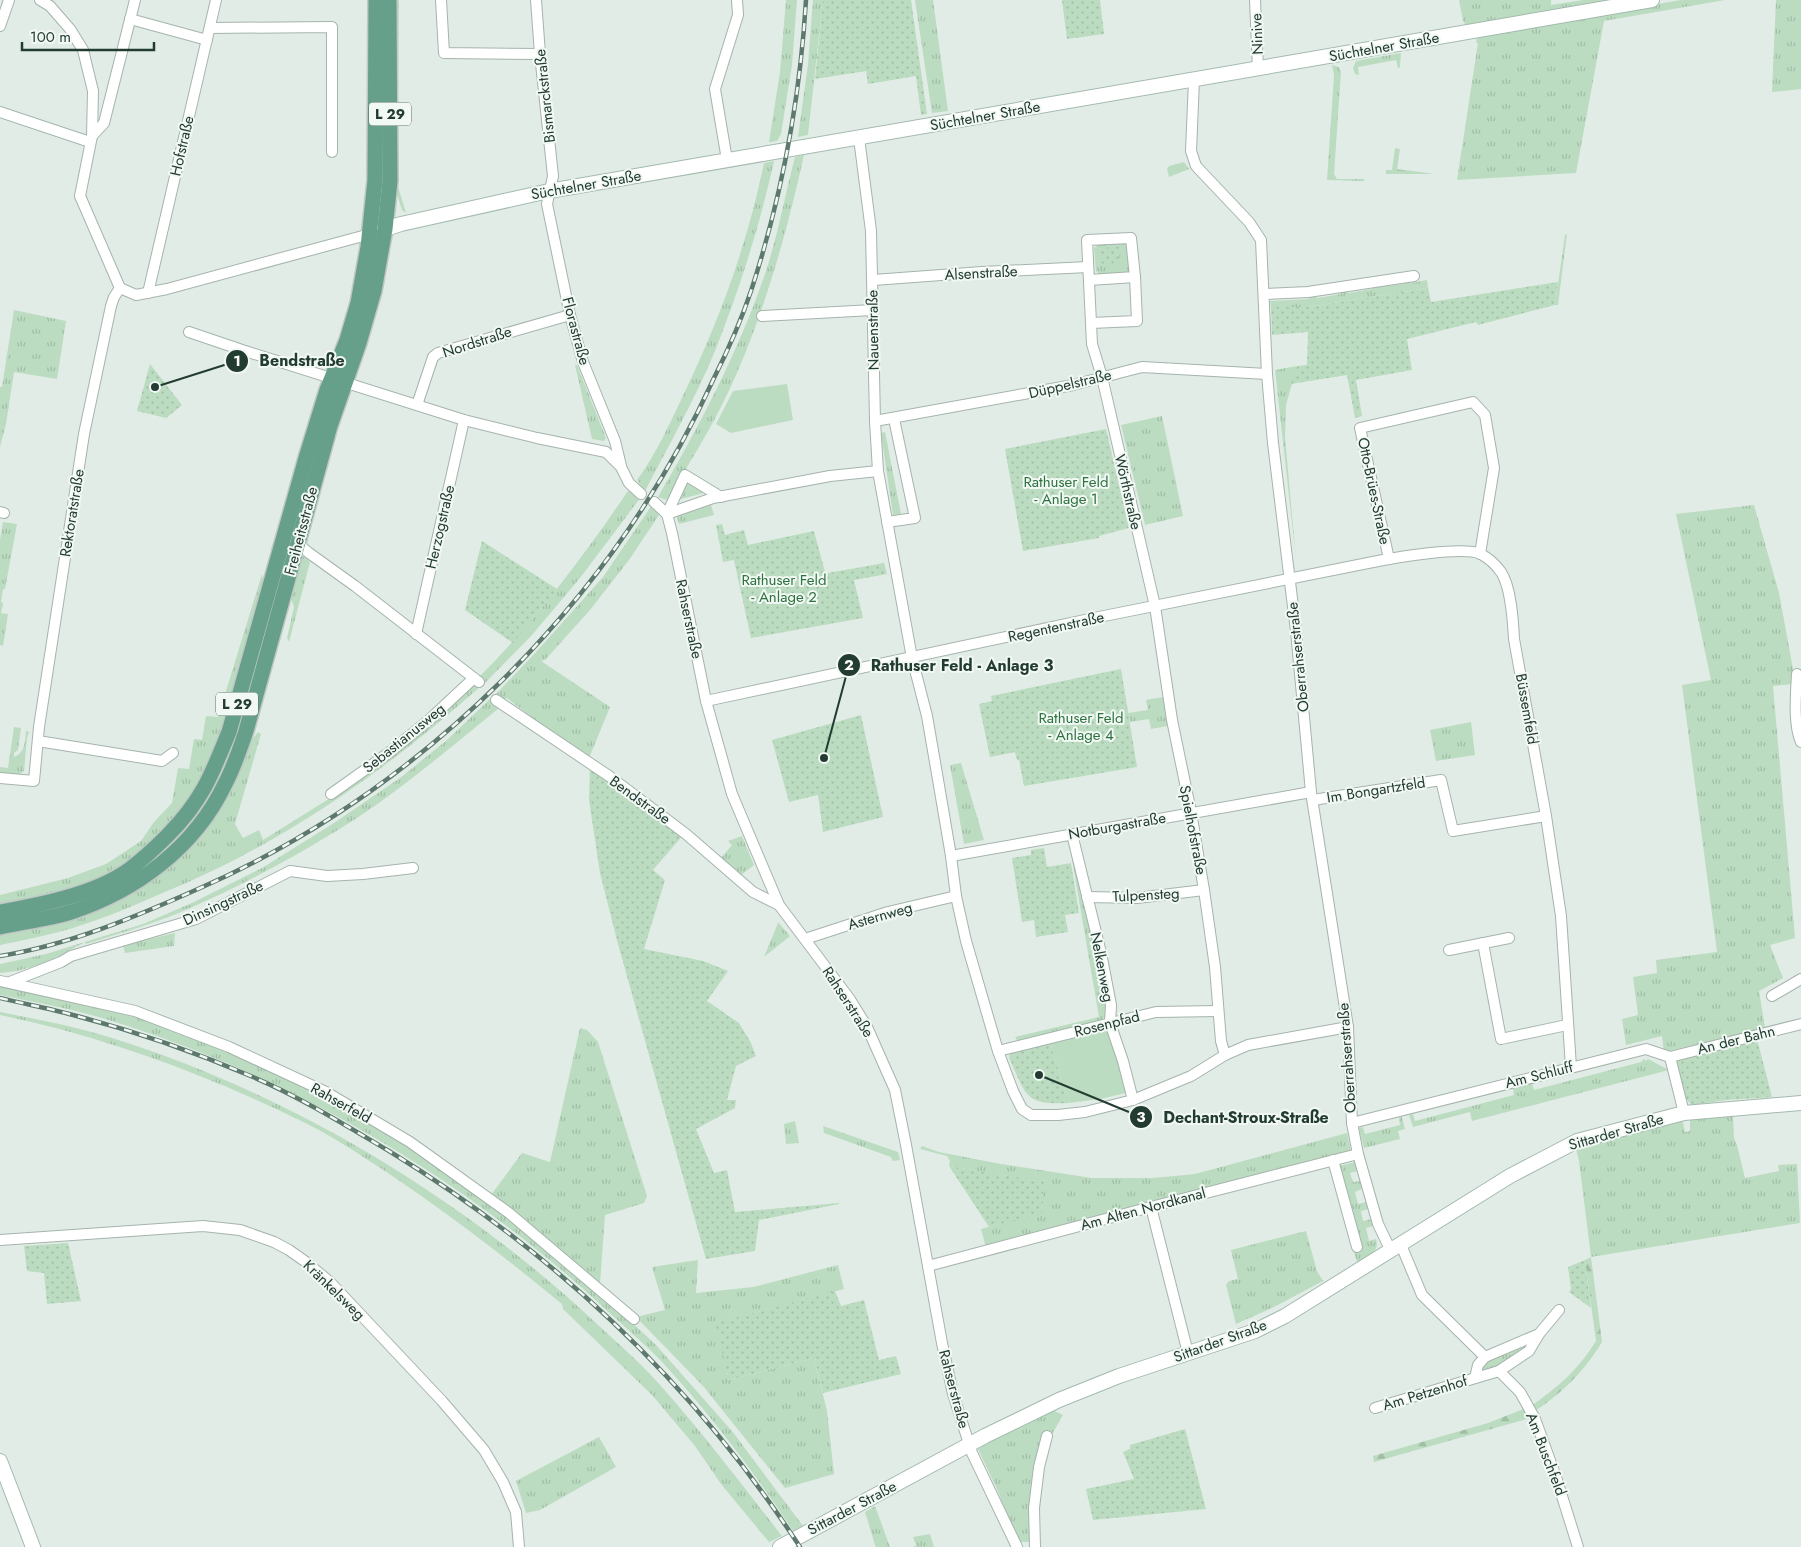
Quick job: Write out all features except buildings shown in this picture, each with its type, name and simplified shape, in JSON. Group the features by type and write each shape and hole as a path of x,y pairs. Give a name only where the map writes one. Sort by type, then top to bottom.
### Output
{"main road":[{"name":"Freiheitsstraße","path":"0,927 70,912 103,900 134,884 162,864 189,838 221,792 237,758 328,435 358,303 369,240 375,180 376,0"},
{"name":"Freiheitsstraße","path":"0,912 70,897 98,886 128,870 156,847 182,820 203,790 215,767 229,732 306,458 339,380 359,343 374,290 386,221 390,182 389,0"},
{"name":"Süchtelner Straße","path":"369,240 386,221 400,224 549,191 1652,0"},
{"path":"276,562 291,567"},
{"name":"Sittarder Straße","path":"780,1547 969,1445 1051,1404 1095,1385 1255,1331 1285,1316 1510,1176 1570,1144 1684,1113 1801,1103"},
{"path":"0,1461 33,1547"}],"street":[{"path":"0,26 9,0"},
{"path":"40,0 50,6 70,29 83,50 94,91 91,139 80,196 120,288"},
{"path":"91,139 104,123 135,0"},
{"name":"Hofstraße","path":"148,293 216,0"},
{"path":"441,0 444,54 540,54"},
{"name":"Bismarckstraße","path":"536,0 553,176 549,191"},
{"path":"727,160 716,89 738,15 737,0"},
{"name":"Ninive","path":"1255,0 1258,69"},
{"path":"130,20 207,40"},
{"path":"210,28 332,27 332,152"},
{"name":"Oberrahserstraße","path":"1194,80 1191,150 1196,166 1250,222 1262,240 1273,442 1312,796 1348,1027 1352,1123 1358,1154 1378,1224 1396,1248"},
{"path":"0,112 91,139"},
{"name":"Nauenstraße","path":"860,138 871,231 875,422 878,471 912,658 927,716 956,896 966,941 998,1051 1022,1109 1031,1115 1058,1115 1085,1112 1133,1100 1191,1076 1225,1055 1248,1045 1348,1027"},
{"name":"Florastraße","path":"549,191 547,204 570,315 583,362 615,441 621,467"},
{"path":"1091,323 1137,321 1131,238 1087,240 1092,344 1102,377"},
{"name":"Süchtelner Straße","path":"120,288 136,295 148,293 343,240 369,240"},
{"name":"Alsenstraße","path":"873,280 1088,267"},
{"path":"1265,294 1308,292 1414,276"},
{"path":"1089,280 1135,277"},
{"name":"Rektoratstraße","path":"0,778 34,781 39,727 84,434 112,302 120,288"},
{"path":"762,316 873,310"},
{"name":"Nordstraße","path":"417,405 433,357 438,353 570,315"},
{"path":"190,332 464,420 537,438 606,452 621,467 630,483 641,494"},
{"name":"Düppelstraße","path":"875,422 1072,385 1142,367 1268,374"},
{"name":"Wörthstraße","path":"1102,377 1155,606"},
{"name":"Otto-Brües-Straße","path":"1388,559 1360,428 1473,402 1485,415 1494,468 1480,554"},
{"path":"887,522 915,518 894,419"},
{"name":"Herzogstraße","path":"416,634 464,420"},
{"path":"667,514 721,497 830,476 878,471"},
{"path":"667,514 685,475 721,497"},
{"path":"654,502 667,514"},
{"name":"Rahserstraße","path":"667,514 706,701 732,794 779,905 849,998 867,1027 895,1090 948,1376 969,1445 1017,1547"},
{"path":"285,532 297,544 416,634"},
{"path":"1289,579 1420,554 1464,552 1480,554"},
{"name":"Büssemfeld","path":"1480,554 1493,563 1501,572 1506,584 1513,622 1514,639 1546,816 1561,916 1571,1067"},
{"name":"Regentenstraße","path":"706,701 1289,579"},
{"name":"Spielhofstraße","path":"1155,606 1172,720 1191,812 1204,890 1215,967 1221,1041 1225,1055"},
{"name":"Sebastianusweg","path":"332,794 390,752 476,680 416,634"},
{"path":"1797,674 1796,713 1801,742"},
{"name":"Bendstraße","path":"496,700 609,776 686,834 753,892 779,905"},
{"path":"38,741 162,761 173,753"},
{"name":"Im Bongartzfeld","path":"1312,796 1441,780 1453,831 1546,816"},
{"name":"Notburgastraße","path":"951,856 1191,812 1312,796"},
{"name":"Nelkenweg","path":"1072,834 1101,953 1111,1005 1110,1024 1123,1061 1133,1100"},
{"name":"Dinsingstraße","path":"5,982 61,962 70,956 196,919 290,871 327,876 414,868"},
{"name":"Tulpensteg","path":"1088,897 1136,898 1204,890"},
{"name":"Asternweg","path":"804,940 888,912 956,896"},
{"path":"1449,950 1509,938"},
{"path":"1483,943 1501,1039 1567,1025"},
{"path":"1772,996 1801,979"},
{"name":"Rahserfeld","path":"5,982 135,1011 229,1047 326,1092 410,1142 509,1213 634,1319"},
{"name":"Rosenpfad","path":"998,1051 1156,1012 1218,1011"},
{"name":"An der Bahn","path":"1670,1057 1801,1024"},
{"name":"Am Schluff","path":"1352,1123 1646,1049 1670,1057"},
{"path":"1670,1057 1684,1113"},
{"name":"Am Alten Nordkanal","path":"928,1266 1358,1154"},
{"path":"1333,1160 1357,1247"},
{"path":"1151,1207 1188,1353"},
{"name":"Kränkelsweg","path":"0,1240 203,1226 240,1230 274,1242 289,1250 330,1282 442,1401 484,1450 503,1482 516,1512 520,1547"},
{"path":"1396,1248 1422,1294 1485,1357"},
{"name":"Am Petzenhof","path":"1375,1408 1499,1371 1529,1351 1539,1334 1559,1310"},
{"name":"Am Petzenhof","path":"1475,1378 1478,1365 1485,1357 1539,1334"},
{"name":"Am Buschfeld","path":"1499,1371 1520,1392 1535,1419 1578,1547"},
{"path":"1035,1547 1034,1508 1039,1466 1047,1436"}],"green space":[{"path":"395,0 399,0 397,183 406,213 402,210 394,185"},
{"path":"786,0 797,0 792,65 781,134 777,141 769,142 780,72"},
{"path":"813,0 823,0 808,135 798,137 808,64"},
{"path":"823,0 911,0 927,114 921,115 916,76 868,84 866,71 815,79"},
{"path":"915,0 933,0 948,111 932,113"},
{"path":"1062,0 1100,0 1104,34 1067,39"},
{"path":"1459,0 1551,0 1551,5 1583,0 1607,0 1607,2 1466,25 1463,21"},
{"path":"1681,0 1725,0 1604,21 1576,173 1457,180 1478,43 1476,43 1477,37 1483,34"},
{"path":"1776,0 1801,0 1801,89 1772,92"},
{"path":"1401,53 1400,67 1398,68 1396,60 1358,67 1359,75 1355,74 1353,68 1356,61"},
{"path":"1332,65 1339,67 1341,72 1334,174 1337,179 1364,179 1364,181 1327,180 1334,75"},
{"path":"1395,148 1400,149 1397,169 1435,174 1386,174 1386,170 1392,170"},
{"path":"804,155 781,249 750,342 724,401 697,451 667,500 658,497 704,415 744,330 766,271 795,157"},
{"path":"774,161 748,258 715,351 645,491 637,480 661,441 707,343 740,254 764,163"},
{"path":"1184,162 1189,169 1169,177 1167,169 1169,166"},
{"path":"1567,234 1558,305 1555,305 1565,235"},
{"path":"1126,241 1131,247 1132,269 1127,275 1101,276 1096,271 1094,248 1100,243"},
{"path":"1119,247 1120,263 1102,264 1101,248"},
{"path":"1410,279 1411,283 1427,280 1428,288 1308,307 1271,307 1270,301 1309,299 1309,296 1316,295 1317,298 1341,294 1341,291 1347,289 1348,293 1372,289 1372,286 1379,285 1380,287 1403,284 1403,280"},
{"path":"1558,282 1555,305 1478,325 1476,322 1407,339 1412,370 1356,380 1362,416 1355,418 1347,375 1291,384 1297,366 1307,365 1308,332 1272,335 1271,307 1308,307 1428,288 1431,302"},
{"path":"14,310 66,321 57,379 14,372 6,424 0,447 0,387 2,387"},
{"path":"150,364 182,405 166,418 137,411"},
{"path":"575,365 577,365 606,438 604,441 592,439"},
{"path":"1297,366 1286,405 1285,437 1296,559 1275,370"},
{"path":"787,384 793,420 731,433 716,424 733,391"},
{"path":"1162,416 1183,516 1145,525 1121,425"},
{"name":"Rathuser Feld - Anlage 1","path":"1106,429 1129,528 1099,536 1099,538 1023,551 1005,449"},
{"path":"885,432 901,514 893,515 881,433"},
{"path":"687,480 708,492 677,500"},
{"path":"628,491 641,497 580,578 532,635 484,684 480,676 540,610 594,540"},
{"path":"652,505 659,515 629,560 590,610 545,660 541,661 610,707 589,758 575,751 507,698 503,701 495,695 603,577"},
{"path":"711,505 714,515 679,524 676,513"},
{"path":"1754,505 1779,593 1793,669 1793,684 1773,686 1795,938 1770,945 1783,978 1759,991 1765,1028 1664,1052 1662,1036 1626,1045 1622,1019 1638,1015 1633,977 1657,973 1656,960 1717,952 1682,685 1711,680 1676,514"},
{"path":"3,522 17,524 1,602 3,603 1,613 8,614 3,646 0,645 0,540"},
{"name":"Rathuser Feld - Anlage 2","path":"722,524 725,535 744,530 748,545 814,531 825,572 884,563 887,574 854,580 863,618 751,638 734,560 723,562 716,525"},
{"path":"482,541 557,589 513,643 465,610"},
{"path":"303,556 310,562 289,642 287,638 294,607 289,593 297,563"},
{"path":"262,574 264,589 217,750 187,805 168,827 142,851 111,871 86,883 51,895 0,905 0,895 68,878 106,864 141,841 154,822 172,803 178,768 189,769 194,739 202,740 206,716 218,717"},
{"name":"Rathuser Feld - Anlage 4","path":"1121,669 1137,767 1024,786 1019,760 1017,760 1015,752 990,757 979,704 992,701 991,696"},
{"path":"473,682 480,687 407,748 331,803 251,851 209,873 97,920 55,933 0,945 0,931 38,924 173,861 246,747 258,732 261,734 235,824 243,838 259,830 263,840 340,792"},
{"path":"1163,697 1168,726 1151,729 1149,719 1130,722 1128,713 1148,710 1146,700"},
{"path":"491,698 498,709 447,751 378,804 299,853 211,899 177,913 86,944 85,942 46,963 17,971 0,973 0,964 46,954 143,924 192,903 262,868 334,823 400,778 447,740"},
{"path":"861,715 883,817 823,832 818,795 789,802 772,740"},
{"path":"1471,722 1475,755 1436,761 1430,730"},
{"path":"14,727 21,728 18,750 14,753 14,757 22,750 26,731 29,732 24,771 20,774 0,774 0,767 8,768"},
{"path":"961,763 984,840 964,844 950,765"},
{"path":"590,766 684,834 653,870 665,880 644,949 703,961 728,971 707,1001 739,1023 750,1041 756,1056 736,1066 727,1100 736,1100 735,1108 696,1129 714,1173 727,1170 735,1212 839,1203 759,1220 755,1251 706,1259 600,873 589,800"},
{"path":"742,836 754,865 741,875 721,858 732,845 728,841"},
{"path":"1071,841 1108,1005 1107,1015 1099,1023 1018,1042 1015,1037 1099,1017 1069,842"},
{"path":"1044,848 1047,867 1071,863 1079,913 1065,915 1068,932 1036,937 1034,920 1022,922 1012,858 1031,855 1031,850"},
{"path":"778,923 790,936 764,957"},
{"path":"175,933 174,946 125,953 123,945"},
{"path":"0,986 132,1013 226,1050 288,1078 364,1118 431,1161 523,1227 596,1289 655,1344 732,1431 803,1526 793,1531 715,1423 648,1348 549,1260 493,1216 435,1175 374,1137 312,1103 247,1072 182,1045 115,1022 72,1010 0,995"},
{"path":"0,1012 68,1026 109,1037 176,1060 241,1087 306,1118 430,1192 489,1233 545,1277 638,1361 701,1433 782,1536 769,1542 721,1484 695,1446 652,1395 563,1309 562,1304 479,1238 393,1176 320,1131 227,1087 115,1045 29,1021 0,1015"},
{"path":"580,1028 587,1030 598,1042 647,1196 644,1203 605,1215 600,1284 540,1233 491,1195 522,1153 550,1162"},
{"path":"1098,1029 1105,1030 1112,1038 1126,1093 1069,1103 1050,1042"},
{"path":"1757,1039 1772,1097 1726,1100 1692,1105 1684,1097 1673,1061"},
{"path":"1050,1042 1069,1103 1035,1100 1024,1089 1009,1058 1010,1052"},
{"path":"1644,1059 1646,1061 1648,1059 1669,1070 1472,1121 1470,1112 1413,1127 1409,1115 1413,1114 1415,1121 1514,1095 1513,1088 1532,1083 1534,1090 1641,1062"},
{"path":"1733,1114 1734,1138 1745,1178 1779,1171 1778,1165 1797,1164 1800,1223 1591,1257 1579,1161 1575,1145 1682,1118 1685,1132 1690,1131 1690,1120"},
{"path":"1402,1117 1405,1129 1398,1131 1400,1139 1364,1148 1359,1128 1363,1127 1365,1134 1400,1125 1399,1118"},
{"path":"795,1121 799,1143 786,1144 784,1124"},
{"path":"823,1126 898,1152 900,1160 893,1161 891,1157 824,1133"},
{"path":"1347,1133 1351,1151 986,1247 981,1229 1042,1212 1043,1182 949,1166 950,1161 947,1156 920,1149 922,1146 939,1152 1001,1164 1092,1178 1153,1178 1195,1174"},
{"path":"1355,1162 1357,1171 1350,1173 1353,1182 1360,1181 1362,1189 1355,1192 1358,1204 1366,1202 1368,1209 1361,1211 1363,1221 1371,1219 1373,1226 1366,1228 1369,1241 1376,1239 1377,1244 1372,1254 1357,1262 1353,1249 1339,1166"},
{"path":"949,1166 1044,1182 1042,1213 989,1227"},
{"path":"1306,1231 1317,1271 1323,1281 1272,1308 1236,1324 1226,1285 1229,1281 1238,1279 1231,1250"},
{"path":"68,1243 81,1301 47,1304 44,1273 27,1271 24,1246"},
{"path":"1591,1257 1602,1342 1588,1363 1572,1381 1555,1397 1534,1412 1531,1406 1567,1377 1583,1360 1596,1341 1585,1260"},
{"path":"698,1260 696,1293 753,1287 838,1265 844,1289 716,1323 729,1380 814,1358 827,1411 834,1474 785,1488 703,1386 636,1317 665,1310 652,1267"},
{"path":"1585,1260 1591,1308 1569,1292 1571,1289 1568,1267"},
{"path":"835,1291 841,1306 864,1300 879,1360 896,1356 901,1374 823,1393 814,1358 729,1380 715,1323"},
{"path":"1524,1345 1527,1349 1499,1367 1485,1372 1481,1370 1482,1362"},
{"path":"1526,1408 1530,1418 1374,1462 1373,1456 1488,1423"},
{"path":"1050,1409 1063,1415 1051,1436 1043,1435 1031,1484 1031,1542 1018,1542 997,1489 978,1449"},
{"path":"1185,1429 1206,1509 1093,1520 1086,1489 1134,1479 1123,1452 1130,1449 1130,1445"},
{"path":"599,1437 616,1467 540,1510 526,1513 516,1481"},
{"path":"875,1506 890,1547 876,1547 875,1545 865,1512"},
{"path":"930,1534 934,1547 914,1547 916,1545 913,1537"}],"railway":[{"path":"0,956 51,945 126,920 198,889 281,848 359,799 433,743 502,680 565,612 622,538 672,460 719,367 743,313 772,219 788,147 799,74 806,0"},
{"path":"0,998 64,1013 142,1035 253,1077 288,1093 339,1121 450,1191 508,1233 564,1278 617,1326 667,1377 714,1431 759,1487 800,1547"}],"place":[{"name":"Bendstraße","path":"155,387"},
{"name":"Rathuser Feld - Anlage 3","path":"824,758"},
{"name":"Dechant-Stroux-Straße","path":"1039,1075"}]}
